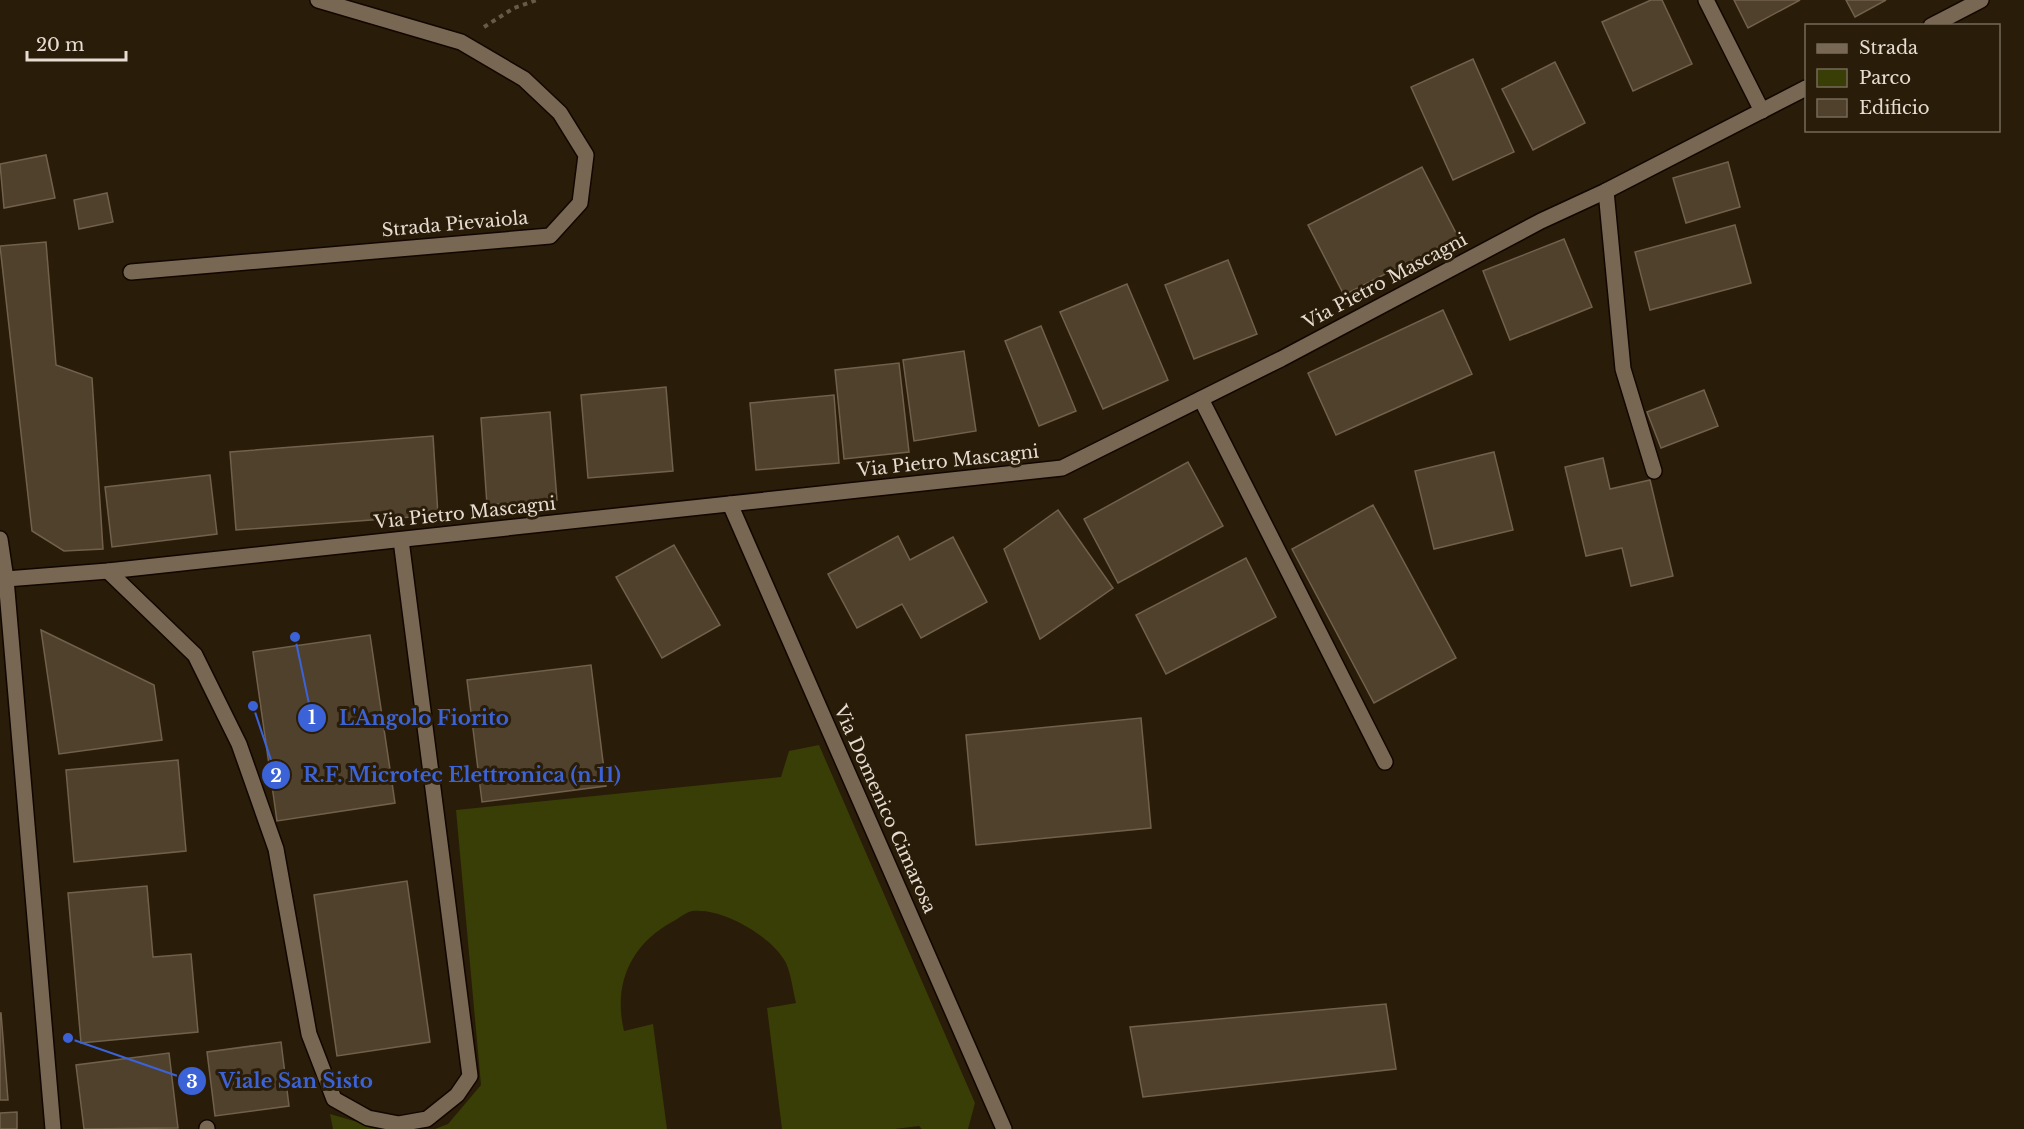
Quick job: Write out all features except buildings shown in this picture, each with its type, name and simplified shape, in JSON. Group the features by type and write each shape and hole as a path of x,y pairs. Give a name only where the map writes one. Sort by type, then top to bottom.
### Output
{"street":[{"name":"Strada Pievaiola","path":"131,272 550,236 580,203 586,155 560,113 524,79 461,42 318,0"},
{"path":"1706,0 1762,111"},
{"path":"1935,24 1981,0"},
{"name":"Via Pietro Mascagni","path":"6,579 108,571 1062,468 1200,399 1541,221 1606,191 1805,89"},
{"path":"1606,191 1623,369 1654,471"},
{"path":"1200,399 1385,762"},
{"name":"Via Domenico Cimarosa","path":"730,504 1004,1129"},
{"path":"0,539 6,579 53,1129"},
{"path":"108,571 195,655 239,744 276,849 309,1034 334,1098 368,1118 399,1124 427,1119 457,1095 470,1076 401,540"}],"path":[{"path":"461,42 514,8 537,0"}],"green space":[{"path":"819,745 975,1103 968,1129 922,1129 919,1126 895,1129 782,1129 767,1008 796,1003 786,963 770,943 745,926 718,914 692,911 657,931 635,954 623,982 621,998 624,1031 653,1024 667,1129 435,1129 448,1124 481,1085 456,810 781,777 789,751"},
{"path":"330,1114 382,1129 333,1129"}],"place":[{"name":"L'Angolo Fiorito","path":"295,637"},
{"name":"R.F. Microtec Elettronica (n.11)","path":"253,706"},
{"name":"Viale San Sisto","path":"68,1038"}]}
